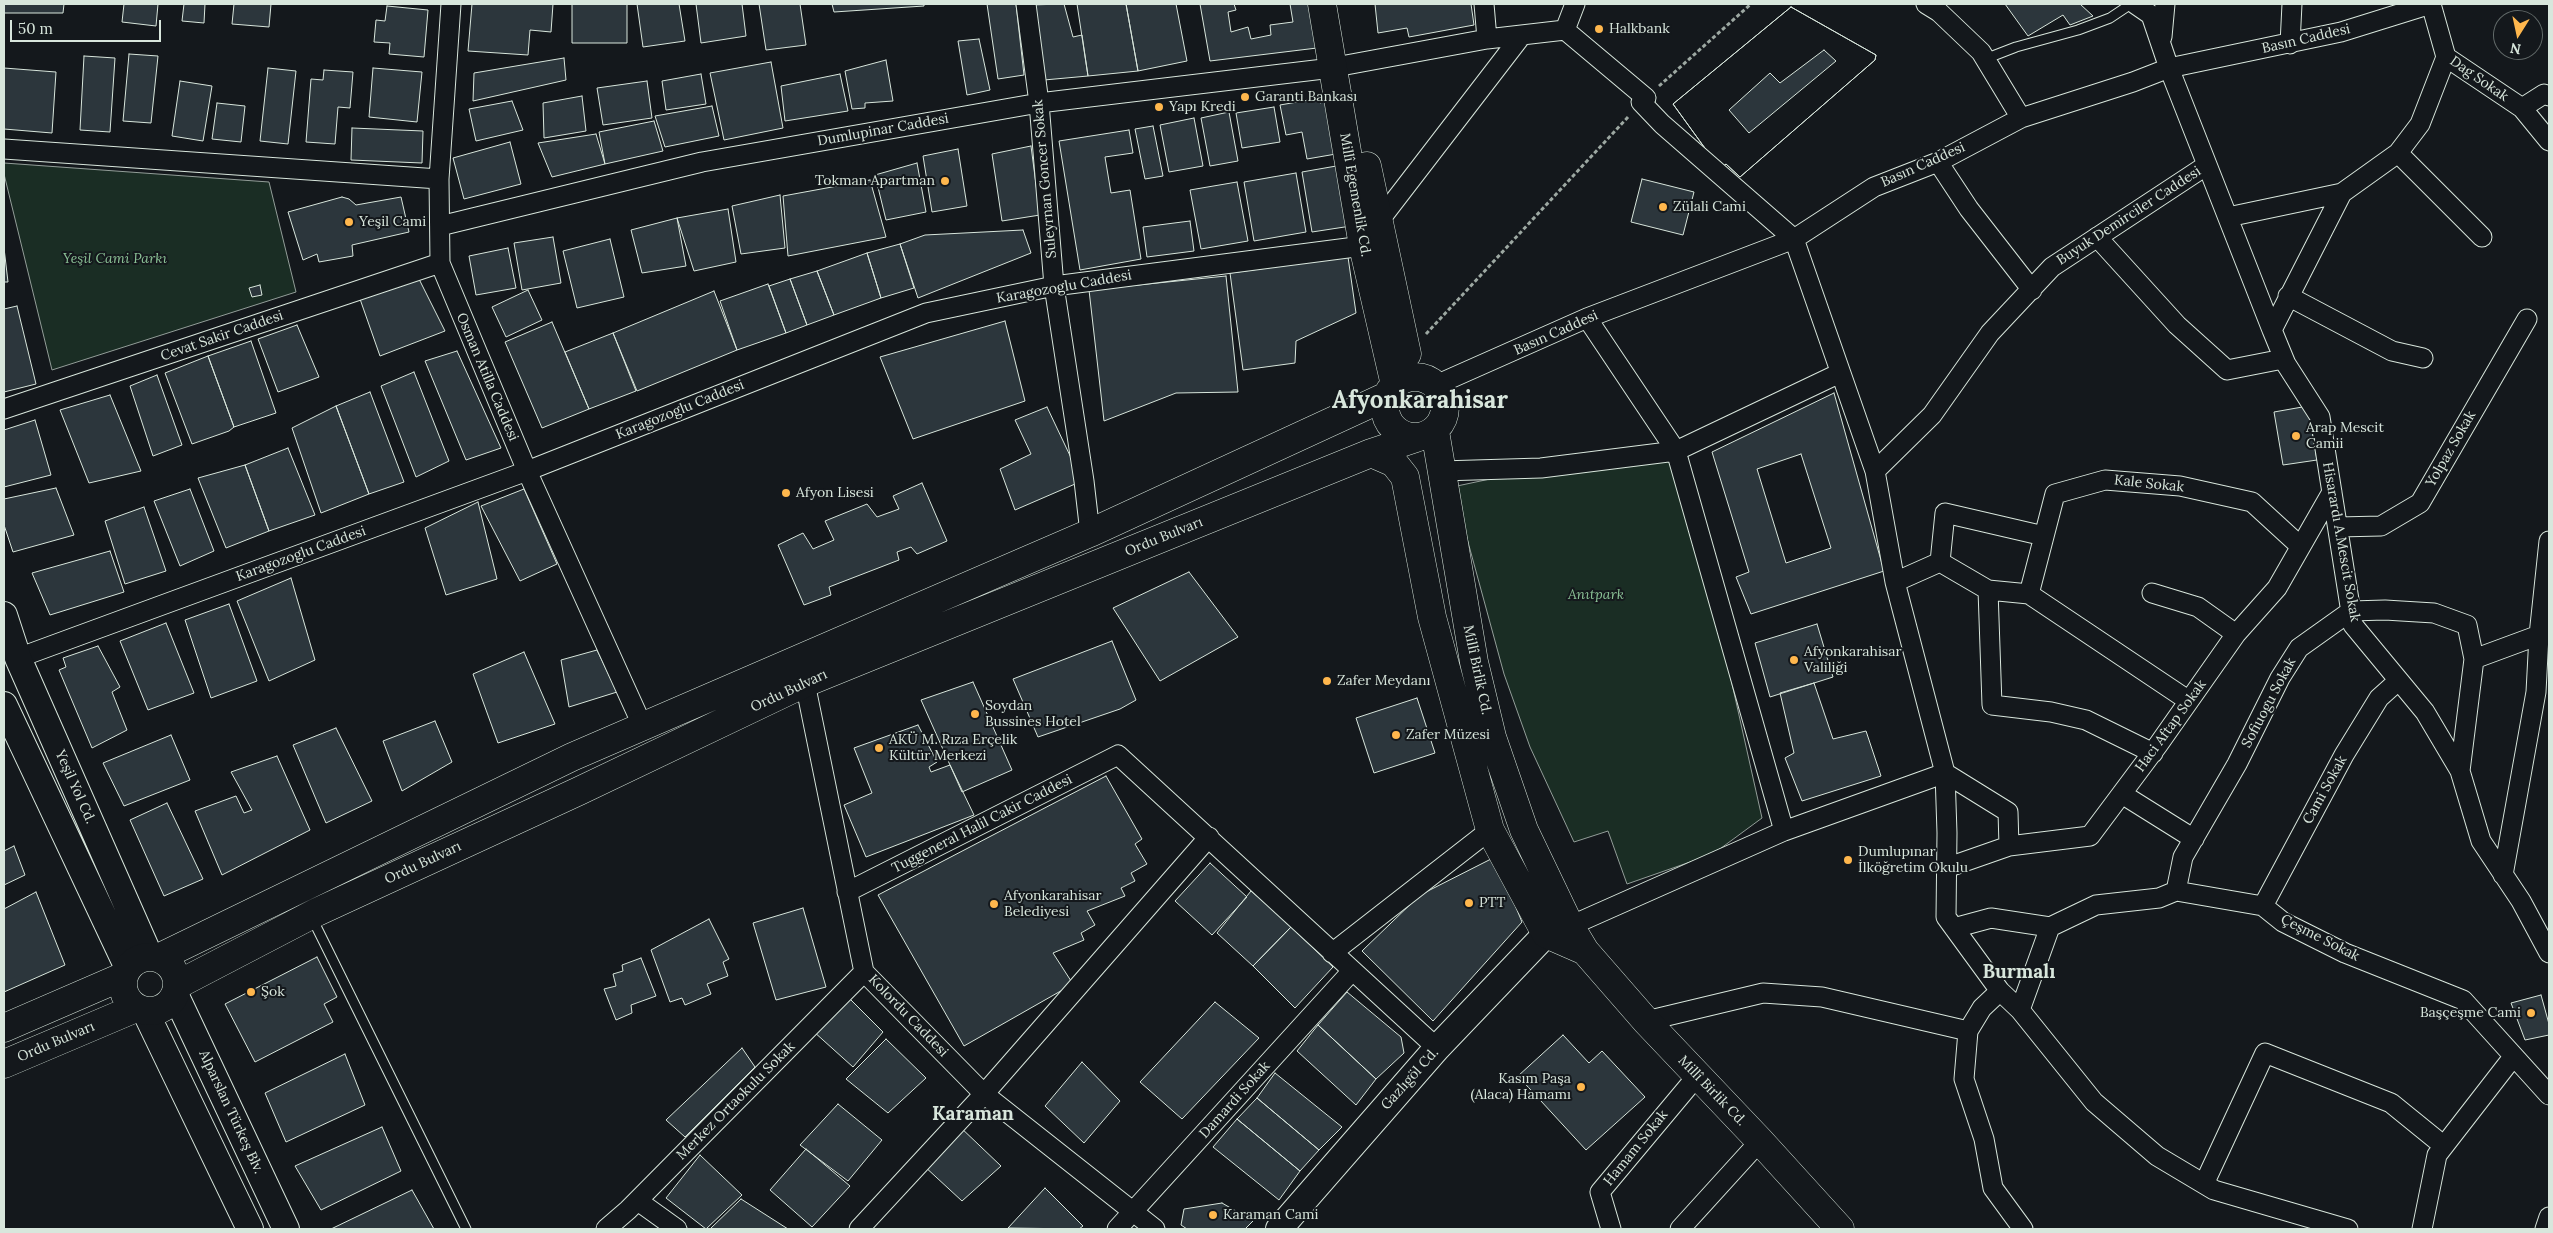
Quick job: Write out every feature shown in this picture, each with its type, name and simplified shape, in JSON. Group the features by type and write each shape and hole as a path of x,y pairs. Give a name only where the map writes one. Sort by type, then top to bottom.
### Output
{"main road":[{"name":"Millî Egemenlik Cd.","path":"1322,4 1379,221 1408,380"},
{"name":"Millî Egemenlik Cd.","path":"1336,4 1339,67 1363,246 1408,380"},
{"path":"1408,380 1444,398 1445,414 1427,434 1404,435 1391,426 1385,407 1408,380"},
{"name":"Ordu Bulvarı","path":"4,1028 140,965 572,757 1090,533 1408,380"},
{"name":"Ordu Bulvarı","path":"4,1064 140,1009 163,1008 176,990 311,915 570,796 805,683 1371,453 1427,434"},
{"name":"Millî Birlik Cd.","path":"1427,434 1441,471 1474,662 1492,737 1558,930"},
{"name":"Millî Birlik Cd.","path":"1371,453 1394,463 1405,477 1432,617 1490,830 1558,930 1585,951 1646,1022 1760,1141 1840,1229"},
{"path":"140,1009 124,993 140,965 172,968 176,990"}],"street":[{"name":"Osman Atilla Caddesi","path":"452,4 439,179 440,263 527,471 643,727"},
{"name":"Suleyrnan Goncer Sokak","path":"1026,4 1039,103 1054,286 1084,481 1090,533"},
{"path":"1484,4 1487,39"},
{"path":"1575,4 1566,30 1644,100 1662,124 1794,239 1875,471 1895,582 1945,773 1946,917 2000,992 2020,1010 2094,1102 2157,1156 2214,1190 2287,1221 2348,1229"},
{"path":"1926,4 1938,12 1981,52 2021,118"},
{"name":"Hisarardı A.Mescit Sokak","path":"2135,4 2151,15 2169,68 2283,359 2320,417 2353,625 2425,712 2460,771 2480,841 2503,874 2549,951"},
{"path":"2161,44 2165,4"},
{"path":"2290,44 2292,4"},
{"name":"Basın Caddesi","path":"1408,380 1587,318 1794,239 1874,187 1938,162 2021,118 2133,82 2169,68 2341,32 2431,4"},
{"name":"Dag Sokak","path":"2431,4 2446,58 2522,108 2549,141"},
{"name":"Dumlupinar Caddesi","path":"440,226 702,162 1039,103 1339,67 1487,39 1566,30"},
{"path":"1379,221 1522,35"},
{"path":"2228,217 2342,193 2398,153 2420,124 2446,58"},
{"path":"2522,108 2544,94 2549,96"},
{"path":"4,149 439,179"},
{"path":"2398,153 2482,237"},
{"path":"1938,162 1969,209 2032,290"},
{"name":"Buyuk Demirciler Caddesi","path":"1875,471 1932,415 1990,333 2052,267 2207,165"},
{"path":"2272,330 2342,193"},
{"path":"2097,237 2177,325 2228,370 2283,359"},
{"name":"Karagozoglu Caddesi","path":"18,658 527,471 926,313 1054,286 1363,246"},
{"name":"Cevat Sakir Caddesi","path":"4,409 440,263"},
{"path":"2288,296 2392,351 2423,358"},
{"path":"1587,318 1676,452 1784,831"},
{"name":"Yolpaz Sokak","path":"2338,527 2380,526 2420,503 2527,319"},
{"path":"1441,471 1541,468 1676,452 1840,373"},
{"name":"Kale Sokak","path":"2029,594 2054,494 2105,480 2180,486 2252,502 2300,546"},
{"name":"Haci Aftap Sokak","path":"1946,868 2009,846 2090,836 2153,753 2236,634 2277,588 2332,492"},
{"path":"1940,562 1945,513 2044,536"},
{"path":"2503,874 2536,692 2539,635 2549,541"},
{"path":"1895,582 1940,562"},
{"path":"1940,562 1988,590 2029,594 2189,701"},
{"path":"1988,590 1992,704 2051,712 2086,720 2153,753"},
{"path":"2152,593 2198,607 2236,634"},
{"path":"2351,611 2385,610 2434,613 2467,625 2474,659 2460,771"},
{"name":"Sofiuogu Sokak","path":"2176,891 2183,857 2237,764 2280,678 2298,648 2351,611"},
{"name":"Yeşil Yol Cd.","path":"4,615 18,658 140,965"},
{"path":"2474,659 2539,635"},
{"name":"Cami Sokak","path":"2263,906 2344,755 2379,698 2398,681"},
{"name":"Kolordu Caddesi","path":"805,683 864,972 984,1094 1155,1229"},
{"name":"Yeşil Yol Cd.","path":"4,704 140,965"},
{"name":"Tuggeneral Halil Cakir Caddesi","path":"847,892 1118,755 1209,837"},
{"path":"1558,930 1784,831 1945,773"},
{"path":"1945,773 2008,812 2009,846"},
{"path":"2122,794 2194,839"},
{"path":"1332,953 1490,830"},
{"path":"859,1229 984,1094 1209,837 1352,972 1437,1048"},
{"name":"Çeşme Sokak","path":"2050,928 2096,904 2159,898 2176,891 2263,906 2284,922 2345,953 2463,1000 2549,1096"},
{"path":"1954,928 1991,918 2050,928 2020,1010"},
{"name":"Gazlıgöl Cd.","path":"1279,1229 1437,1048 1558,930"},
{"name":"Merkez Ortaokulu Sokak","path":"606,1229 638,1201 864,972"},
{"name":"Damardi Sokak","path":"1117,1229 1352,972"},
{"name":"Alparslan Türkeş Blv.","path":"176,990 286,1229"},
{"path":"2000,992 1982,1008 1968,1031 1964,1079 1984,1139 1993,1188 2023,1229"},
{"path":"1646,1022 1763,993 1822,997 1968,1031"},
{"path":"140,1009 250,1229"},
{"path":"2204,1184 2265,1053 2390,1103 2444,1146"},
{"path":"2422,1229 2437,1155 2513,1057"},
{"name":"Hamam Sokak","path":"1611,1229 1600,1192 1697,1076"},
{"path":"1680,1229 1760,1141"},
{"path":"638,1201 677,1229"},
{"path":"2545,1229 2549,1217"}],"lane":[{"path":"1986,59 2016,47 2078,30 2110,18 2131,4"},
{"path":"311,915 466,1229"}],"path":[{"path":"1408,380 1644,100 1751,4"}],"green space":[{"name":"Yeşil Cami Parkı","path":"4,163 269,182 296,292 52,370 4,174"},
{"name":"Anıtpark","path":"1672,461 1724,648 1762,818 1713,854 1627,884 1608,831 1574,842 1530,747 1504,674 1456,498 1457,486 1490,479"}],"building":[{"path":"4,4 64,4 63,13 4,13"},
{"path":"124,4 158,4 156,26 122,22"},
{"path":"184,4 205,4 204,23 182,21"},
{"path":"234,4 271,4 269,27 232,24"},
{"path":"472,4 553,4 551,32 530,30 528,55 468,51"},
{"path":"572,4 627,4 627,43 572,43"},
{"path":"637,4 679,4 685,41 643,47"},
{"path":"696,4 742,4 746,36 701,43"},
{"path":"759,4 800,4 806,45 766,50"},
{"path":"832,4 924,4 924,6 834,12"},
{"path":"987,4 1016,4 1024,75 998,79"},
{"path":"1064,4 1073,37 1082,35 1088,76 1044,80 1029,5"},
{"path":"1077,4 1126,4 1138,71 1088,76"},
{"path":"1126,4 1176,4 1187,61 1138,71"},
{"path":"1200,4 1310,4 1317,48 1210,61"},
{"path":"1234,4 1290,4 1293,22 1270,25 1271,35 1251,39 1248,27 1231,32 1228,12 1236,10"},
{"path":"1375,4 1471,4 1474,25 1409,37 1407,28 1378,33"},
{"path":"2005,4 2080,4 2093,16 2070,25 2063,15 2028,36"},
{"path":"387,6 428,10 424,57 389,54 390,43 374,42 376,20 385,21"},
{"path":"1791,7 1876,55 1875,60 1740,177 1726,164 1720,169 1673,104","holes":["1824,50 1836,61 1749,133 1729,110 1770,73 1780,83"]},
{"path":"1791,7 1876,55 1875,60 1740,177 1726,164 1720,169 1673,104"},
{"path":"979,39 990,90 967,95 958,41"},
{"path":"129,54 158,56 151,123 123,121"},
{"path":"84,56 115,58 110,132 80,130"},
{"path":"564,58 566,80 473,101 474,73"},
{"path":"886,60 893,101 865,103 865,108 852,109 845,71"},
{"path":"771,62 783,128 724,140 710,73"},
{"path":"4,68 56,72 52,133 4,129"},
{"path":"268,68 296,71 288,144 260,141"},
{"path":"373,68 422,72 417,122 369,117"},
{"path":"324,70 353,72 350,108 338,107 335,144 306,142 311,79 323,80"},
{"path":"701,74 706,104 666,110 662,81"},
{"path":"840,74 848,111 785,121 781,86"},
{"path":"180,81 212,86 203,141 172,136"},
{"path":"647,81 652,118 603,125 597,88"},
{"path":"582,96 586,131 544,138 543,103"},
{"path":"1320,98 1320,103 1326,101 1336,154 1307,159 1302,132 1286,135 1280,105"},
{"path":"512,101 523,130 476,141 469,109"},
{"path":"217,103 245,106 241,142 212,139"},
{"path":"712,106 719,136 665,147 655,116"},
{"path":"1274,107 1280,142 1242,148 1236,113"},
{"path":"1229,112 1238,161 1210,166 1201,118"},
{"path":"1194,118 1203,166 1169,172 1160,125"},
{"path":"654,121 663,151 605,164 599,132"},
{"path":"1153,126 1163,176 1145,179 1135,129"},
{"path":"352,128 423,131 422,163 351,160"},
{"path":"1129,130 1133,153 1105,157 1111,193 1130,190 1141,259 1080,270 1059,141"},
{"path":"596,134 605,164 552,177 538,143"},
{"path":"510,142 521,184 464,199 453,158"},
{"path":"1031,146 1040,215 1002,221 992,154"},
{"name":"Tokman Apartman","path":"958,149 967,206 932,212 923,156"},
{"path":"917,163 926,212 886,220 875,175"},
{"path":"1342,165 1351,226 1312,232 1302,172"},
{"path":"1296,173 1306,232 1254,241 1244,182"},
{"name":"Zülali Cami","path":"1642,179 1694,192 1683,235 1631,222"},
{"path":"870,180 886,237 788,256 783,196"},
{"path":"1237,182 1248,241 1201,249 1190,190"},
{"path":"780,195 785,248 741,254 732,206"},
{"name":"Yeşil Cami","path":"342,197 349,199 356,205 401,197 409,232 352,245 353,256 319,262 317,254 303,260 288,212"},
{"path":"728,209 736,262 694,271 677,218"},
{"path":"677,218 686,266 642,273 631,230"},
{"path":"1190,221 1194,251 1147,257 1143,227"},
{"path":"1023,230 1031,253 918,298 900,244 925,235"},
{"path":"553,237 561,283 522,290 514,243"},
{"path":"610,239 624,297 577,308 563,251"},
{"path":"900,244 914,288 881,298 867,253"},
{"path":"4,248 8,282 4,282"},
{"path":"508,248 516,288 476,295 469,256"},
{"path":"867,253 881,298 834,315 817,271"},
{"path":"1348,257 1356,313 1296,341 1295,363 1243,370 1230,273"},
{"path":"817,271 834,315 807,325 790,279"},
{"path":"417,275 445,331 380,356 360,299"},
{"path":"1226,276 1238,392 1176,393 1104,421 1089,290"},
{"path":"790,279 807,325 786,333 769,286"},
{"path":"768,284 786,333 737,350 720,301"},
{"path":"260,285 262,295 252,297 249,288"},
{"path":"528,290 542,320 506,337 492,307"},
{"path":"714,291 737,350 637,391 613,333"},
{"path":"17,306 36,384 4,392 4,309"},
{"path":"1005,321 1025,401 913,439 880,357"},
{"path":"552,322 589,409 542,428 505,342"},
{"path":"297,325 319,377 278,392 258,339"},
{"path":"613,333 636,391 589,409 565,352"},
{"path":"251,341 276,413 234,427 208,356"},
{"path":"457,351 501,448 466,460 425,361"},
{"path":"208,356 234,427 229,431 192,444 165,373"},
{"path":"414,372 449,461 416,477 381,386"},
{"path":"157,375 182,445 153,456 130,386"},
{"path":"370,392 404,482 369,494 336,406"},
{"path":"1834,393 1884,571 1751,614 1736,577 1749,572 1712,452","holes":["1801,454 1831,548 1786,563 1757,469"]},
{"path":"110,395 141,471 89,483 60,410"},
{"path":"336,406 369,494 321,513 292,428"},
{"name":"Arap Mescit Camii","path":"2308,406 2317,460 2283,465 2274,412"},
{"path":"1047,407 1082,481 1015,510 1000,469 1031,454 1015,420"},
{"path":"35,420 51,475 4,487 4,430"},
{"path":"288,448 315,515 269,531 245,465"},
{"path":"245,465 269,531 226,548 198,478"},
{"path":"922,483 947,541 917,554 911,547 897,552 899,560 829,587 831,595 804,605 778,545 803,533 813,549 834,540 825,521 867,504 877,517 899,509 893,496"},
{"path":"56,488 74,535 13,552 4,525 4,499"},
{"path":"190,489 214,551 180,566 154,501"},
{"path":"524,489 557,564 520,581 481,506"},
{"path":"478,502 497,579 446,595 425,528"},
{"path":"144,507 166,571 125,584 105,521"},
{"path":"110,551 124,592 50,615 32,573"},
{"path":"1189,572 1238,637 1160,681 1113,608"},
{"path":"291,578 315,660 269,681 237,601"},
{"path":"229,604 257,681 211,698 185,620"},
{"path":"166,623 194,693 148,710 120,641"},
{"name":"Afyonkarahisar Valiliği","path":"1817,624 1833,677 1770,697 1755,643"},
{"path":"1112,641 1136,700 1120,709 1038,737 1013,679"},
{"path":"98,646 120,687 112,692 127,730 92,748 59,670 66,667 63,658"},
{"path":"597,650 617,692 569,707 561,660"},
{"path":"524,652 555,724 498,743 473,674"},
{"path":"973,682 1012,770 962,792 921,700"},
{"path":"1814,683 1833,739 1866,731 1881,776 1802,801 1785,758 1794,753 1780,693"},
{"name":"Zafer Müzesi","path":"1417,698 1435,753 1374,773 1356,718"},
{"path":"435,721 452,762 402,791 383,741"},
{"name":"AKÜ M. Rıza Erçelik Kültür Merkezi","path":"918,725 937,762 929,767 931,772 950,765 974,815 866,857 844,805 872,793 854,748"},
{"path":"336,728 372,801 326,823 293,745"},
{"path":"171,735 190,780 124,806 103,763"},
{"path":"277,756 310,830 222,875 195,811 236,796 244,813 252,810 231,772"},
{"name":"Afyonkarahisar Belediyesi","path":"1106,776 1142,839 1135,844 1147,864 1131,873 1135,881 1121,888 1125,896 1087,911 1095,925 1081,933 1084,940 1053,953 1073,984 964,1046 878,895"},
{"path":"167,803 203,879 164,896 130,820"},
{"path":"14,846 25,875 4,885 4,851"},
{"path":"1495,857 1522,922 1433,1021 1362,951 1420,895"},
{"path":"1210,863 1247,897 1212,935 1175,901"},
{"path":"1251,891 1292,926 1253,966 1217,933"},
{"path":"36,892 65,965 4,992 4,909"},
{"path":"803,908 826,987 776,1000 753,923"},
{"path":"709,919 729,959 723,962 728,976 707,984 711,994 685,1005 682,998 670,1002 651,950"},
{"path":"1291,927 1333,967 1295,1008 1253,966"},
{"path":"317,957 337,997 324,1004 333,1022 255,1062 225,1004"},
{"path":"641,958 656,996 631,1005 632,1013 616,1020 604,989 616,986 613,974 623,971 622,965"},
{"path":"1347,992 1401,1037 1404,1053 1376,1079 1318,1025"},
{"name":"Başçeşme Cami","path":"2541,995 2549,1024 2549,1035 2525,1040 2511,1003"},
{"path":"848,997 883,1032 853,1067 813,1031"},
{"path":"1215,1002 1259,1038 1182,1119 1140,1082"},
{"path":"1318,1025 1376,1079 1356,1105 1297,1051"},
{"name":"Kasım Paşa (Alaca) Hamamı","path":"1563,1035 1589,1063 1602,1051 1645,1097 1586,1150 1518,1076"},
{"path":"886,1039 926,1078 888,1113 846,1079"},
{"path":"742,1048 755,1067 685,1137 666,1120"},
{"path":"345,1054 365,1105 286,1142 265,1093"},
{"path":"1082,1062 1120,1101 1084,1143 1045,1106"},
{"path":"1275,1073 1342,1127 1319,1150 1257,1098"},
{"path":"1257,1098 1319,1150 1300,1171 1237,1119"},
{"path":"838,1104 882,1140 848,1181 800,1145"},
{"path":"1237,1119 1300,1171 1279,1200 1213,1147"},
{"path":"958,1125 1001,1166 962,1201 923,1165"},
{"path":"382,1127 401,1171 321,1210 295,1166"},
{"path":"806,1149 850,1186 812,1227 770,1190"},
{"path":"700,1155 742,1195 706,1229 666,1198"},
{"path":"1045,1188 1083,1226 1079,1229 1008,1228"},
{"path":"412,1190 434,1229 331,1229"},
{"path":"741,1199 788,1229 710,1229"},
{"name":"Karaman Cami","path":"1222,1203 1253,1221 1245,1229 1187,1229 1181,1225 1184,1209"}],"place":[{"name":"Halkbank","path":"1599,29"},
{"name":"Garanti Bankası","path":"1245,97"},
{"name":"Yapı Kredi","path":"1159,107"},
{"name":"Tokman Apartman","path":"945,181"},
{"name":"Zülali Cami","path":"1663,207"},
{"name":"Yeşil Cami","path":"349,222"},
{"name":"Arap Mescit Camii","path":"2296,436"},
{"name":"Afyon Lisesi","path":"786,493"},
{"name":"Afyonkarahisar Valiliği","path":"1794,660"},
{"name":"Zafer Meydanı","path":"1327,681"},
{"name":"Soydan Bussines Hotel","path":"975,714"},
{"name":"Zafer Müzesi","path":"1396,735"},
{"name":"AKÜ M. Rıza Erçelik Kültür Merkezi","path":"879,748"},
{"name":"Dumlupınar İlköğretim Okulu","path":"1848,860"},
{"name":"PTT","path":"1469,903"},
{"name":"Afyonkarahisar Belediyesi","path":"994,904"},
{"name":"Şok","path":"251,992"},
{"name":"Başçeşme Cami","path":"2531,1013"},
{"name":"Kasım Paşa (Alaca) Hamamı","path":"1581,1087"},
{"name":"Karaman Cami","path":"1213,1215"}],"district":[{"name":"Afyonkarahisar","path":"1420,401"},
{"name":"Burmalı","path":"2019,973"},
{"name":"Karaman","path":"973,1115"}]}
